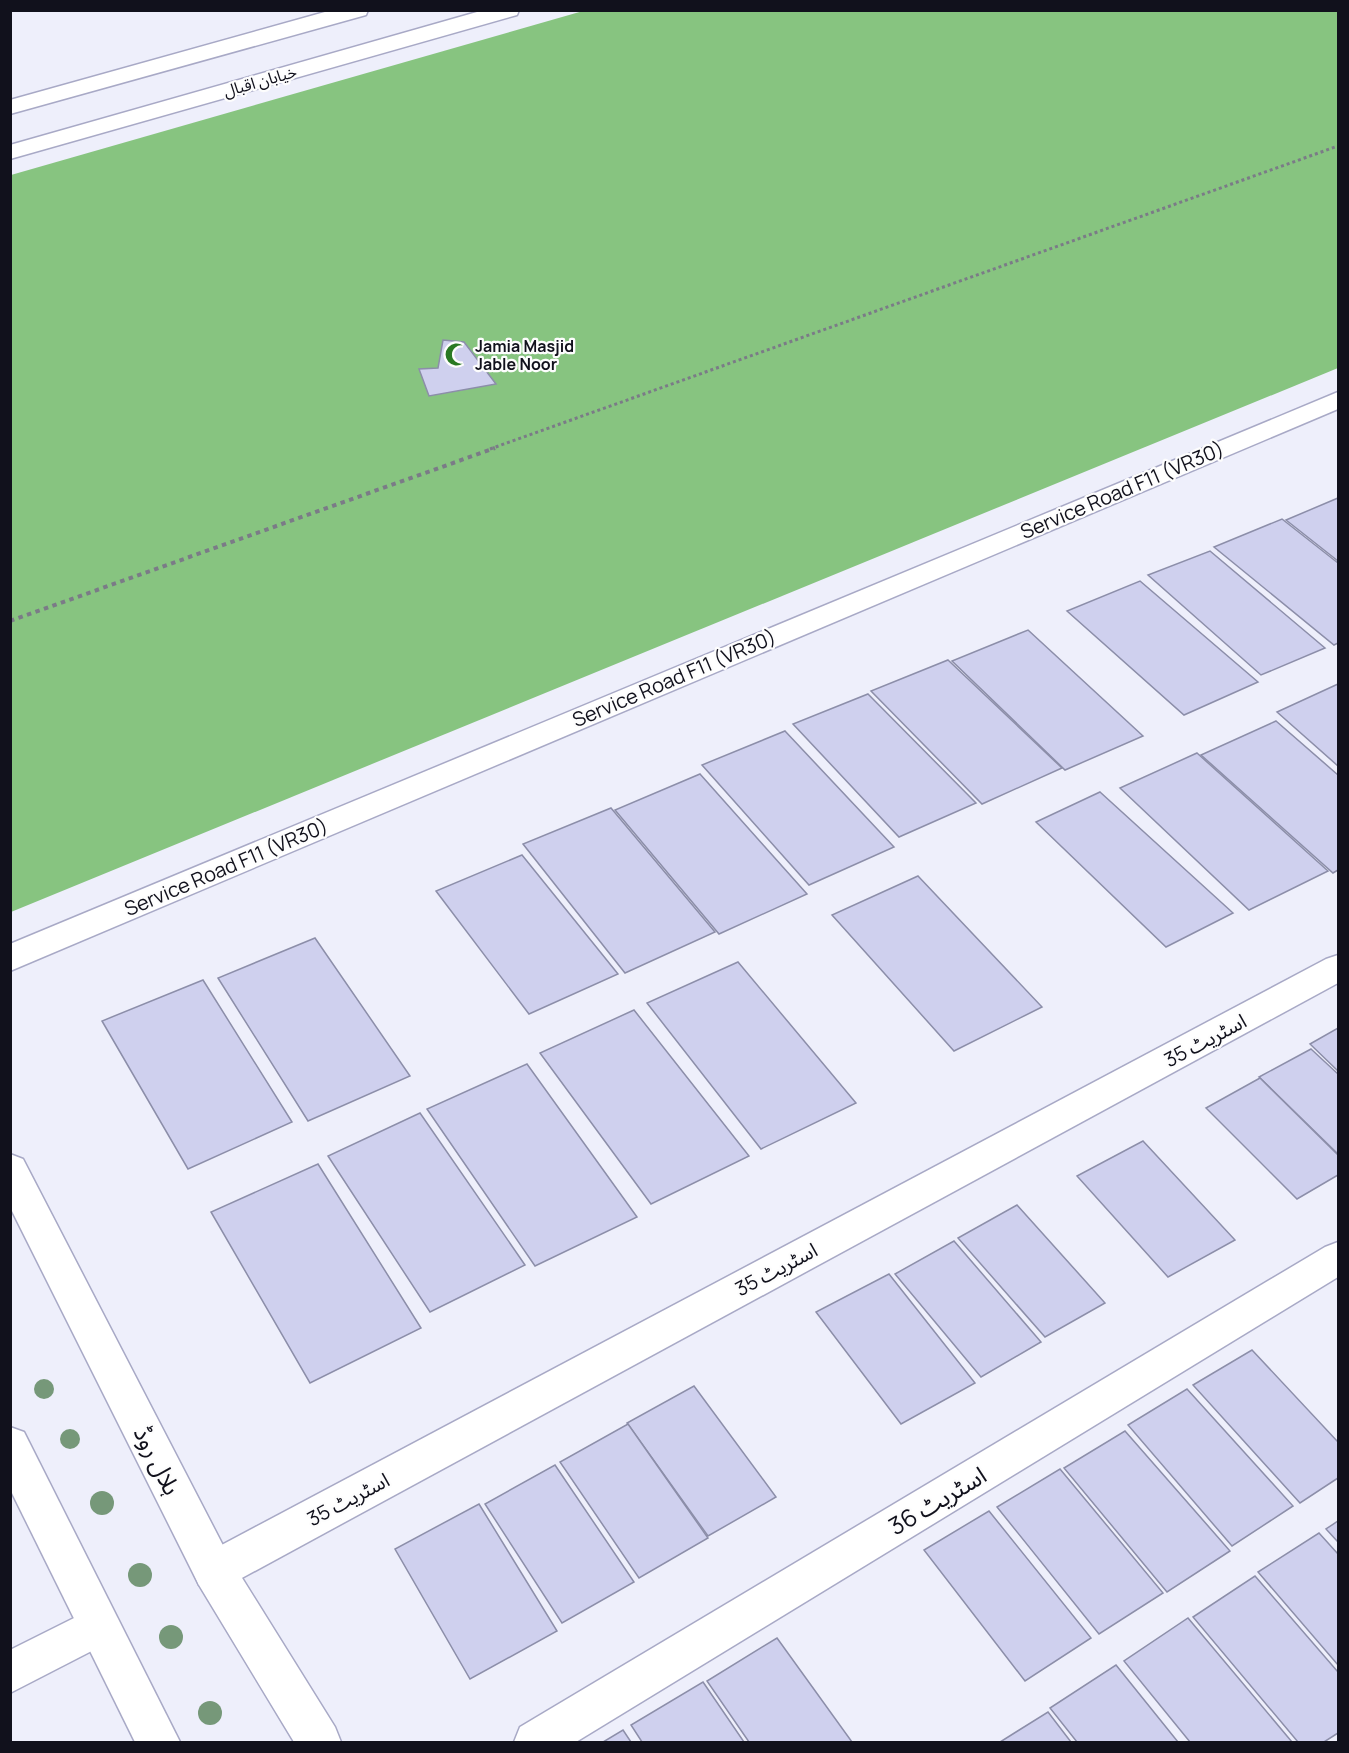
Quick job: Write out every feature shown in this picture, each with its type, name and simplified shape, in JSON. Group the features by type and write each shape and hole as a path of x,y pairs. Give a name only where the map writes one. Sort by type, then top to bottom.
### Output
{"street":[{"path":"10,107 358,10"},
{"name":"خیابان اقبال","path":"10,152 509,10"},
{"name":"Service Road F11 (VR30)","path":"10,958 1338,400"},
{"name":"اسٹریٹ 35","path":"214,1570 1338,968"},
{"name":"ہلال روڈ","path":"10,1169 214,1570 319,1743"},
{"name":"اسٹریٹ 36","path":"536,1743 1338,1258"},
{"path":"10,1445 158,1743"},
{"path":"10,1673 98,1626"}],"path":[{"path":"10,621 1338,146"}],"green space":[{"path":"583,11 1338,11 1338,368 11,912 11,175"}],"building":[{"name":"Jamia Masjid Jable Noor","path":"443,340 464,342 496,384 429,396 419,369 438,368"},
{"path":"1338,498 1338,561 1286,520"},
{"path":"1282,519 1338,563 1338,643 1334,645 1214,547"},
{"path":"1210,551 1325,648 1261,675 1148,575"},
{"path":"1140,581 1258,682 1184,715 1067,611"},
{"path":"1028,630 1143,736 1065,770 952,661"},
{"path":"948,660 1062,768 982,804 871,691"},
{"path":"1338,684 1338,766 1277,712"},
{"path":"868,694 976,803 899,837 793,724"},
{"path":"1276,721 1338,775 1338,870 1333,873 1201,755"},
{"path":"785,731 894,847 809,885 702,765"},
{"path":"1197,753 1328,871 1249,910 1120,788"},
{"path":"700,774 807,894 719,934 615,810"},
{"path":"1100,792 1233,913 1166,947 1036,822"},
{"path":"611,808 715,932 625,973 523,844"},
{"path":"522,855 618,974 529,1014 436,891"},
{"path":"918,876 1042,1007 954,1051 832,915"},
{"path":"315,938 410,1076 308,1121 218,978"},
{"path":"738,962 856,1103 761,1149 647,1003"},
{"path":"203,980 292,1122 188,1169 102,1021"},
{"path":"634,1010 749,1156 651,1204 540,1053"},
{"path":"1338,1028 1338,1071 1310,1044"},
{"path":"1311,1049 1338,1074 1338,1154 1259,1077"},
{"path":"527,1064 637,1217 535,1266 427,1109"},
{"path":"1260,1078 1338,1155 1338,1175 1297,1199 1206,1108"},
{"path":"420,1113 525,1265 430,1312 328,1156"},
{"path":"1143,1141 1235,1240 1168,1277 1077,1176"},
{"path":"318,1164 421,1328 310,1383 211,1212"},
{"path":"1017,1205 1105,1303 1045,1337 958,1238"},
{"path":"954,1241 1041,1342 981,1377 895,1274"},
{"path":"889,1274 975,1383 901,1424 816,1312"},
{"path":"1252,1350 1338,1442 1338,1478 1300,1503 1193,1385"},
{"path":"694,1386 776,1497 708,1536 627,1423"},
{"path":"1187,1389 1293,1506 1232,1546 1128,1425"},
{"path":"628,1424 708,1538 639,1578 560,1462"},
{"path":"1125,1431 1230,1551 1167,1592 1064,1468"},
{"path":"555,1465 634,1582 562,1623 485,1504"},
{"path":"1060,1469 1163,1593 1099,1634 997,1507"},
{"path":"479,1504 557,1631 470,1679 395,1549"},
{"path":"989,1511 1091,1638 1025,1681 924,1550"},
{"path":"1338,1521 1338,1542 1326,1529"},
{"path":"1319,1533 1338,1554 1338,1665 1258,1572"},
{"path":"1255,1576 1338,1672 1338,1733 1324,1742 1298,1742 1193,1617"},
{"path":"1188,1618 1292,1742 1190,1742 1124,1661"},
{"path":"777,1638 852,1742 749,1742 707,1681"},
{"path":"1116,1665 1178,1742 1077,1742 1050,1708"},
{"path":"703,1682 744,1742 642,1742 631,1725"},
{"path":"1048,1712 1071,1742 1000,1742"},
{"path":"623,1730 631,1742 603,1742"}],"place":[{"name":"Jamia Masjid Jable Noor","path":"457,355"}]}
